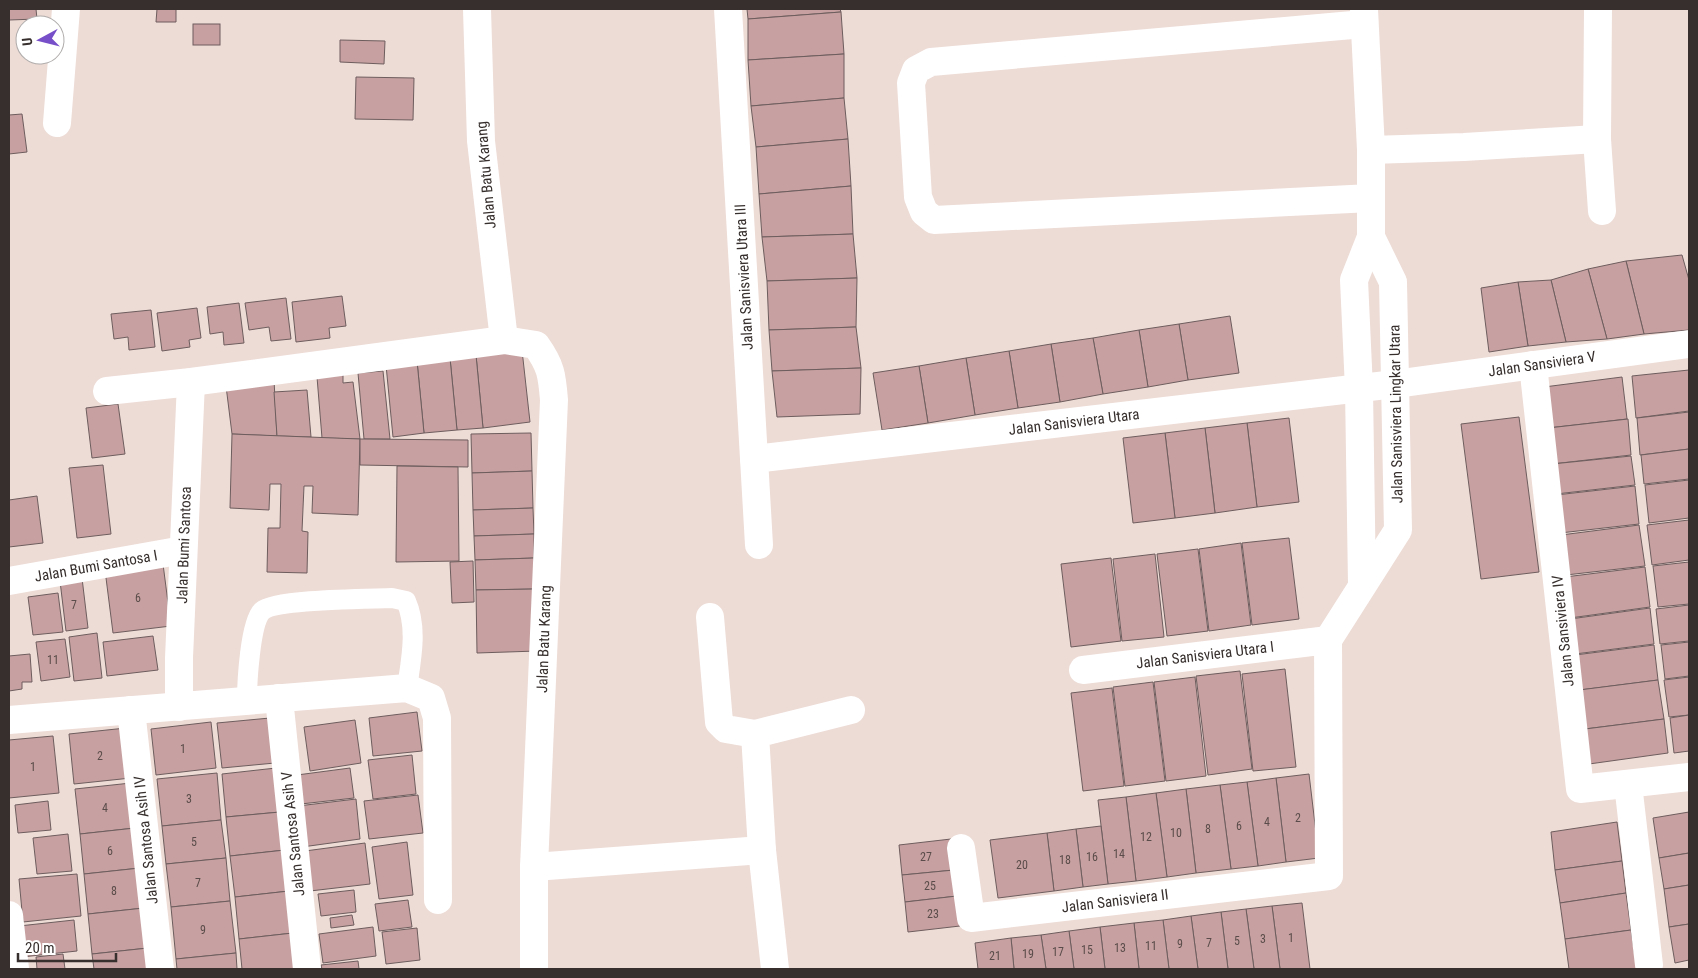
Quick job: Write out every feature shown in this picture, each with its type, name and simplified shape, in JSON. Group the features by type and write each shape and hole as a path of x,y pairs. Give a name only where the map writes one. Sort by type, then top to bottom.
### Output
{"street":[{"path":"57,123 66,9"},
{"name":"Jalan Batu Karang","path":"477,9 481,141 504,340"},
{"name":"Jalan Sanisviera Utara III","path":"728,9 759,545"},
{"path":"1598,9 1597,139 1602,212"},
{"path":"1364,16 931,62 916,70 911,83 918,197 924,212 934,220 1371,198"},
{"name":"Jalan Sanisviera Lingkar Utara","path":"1362,585 1354,280 1371,237 1371,150 1364,16"},
{"path":"1371,150 1464,147 1597,139"},
{"name":"Jalan Sanisviera Lingkar Utara","path":"1328,640 1398,530 1394,282 1371,237"},
{"name":"Jalan Batu Karang","path":"107,391 191,382 504,340 536,344 547,360 552,376 554,400 534,867 534,969"},
{"name":"Jalan Sansiviera V","path":"1395,384 1689,344"},
{"name":"Jalan Sansiviera IV","path":"1533,365 1580,788 1689,777"},
{"name":"Jalan Bumi Santosa","path":"180,707 179,658 191,382"},
{"name":"Jalan Sanisviera Utara","path":"754,459 1395,384"},
{"name":"Jalan Bumi Santosa I","path":"9,581 183,550"},
{"path":"710,617 719,722 726,729 755,734 851,710"},
{"name":"Jalan Sanisviera Utara I","path":"1083,670 1328,640"},
{"name":"Jalan Sanisviera II","path":"961,848 971,918 1329,876 1328,640"},
{"path":"9,720 407,688 430,698 437,718 438,900"},
{"name":"Jalan Santosa Asih V","path":"279,698 307,969"},
{"name":"Jalan Santosa Asih IV","path":"131,710 160,969"},
{"path":"755,734 762,850 775,969"},
{"path":"1628,784 1649,965"},
{"path":"534,867 762,850"},
{"path":"9,915 15,969"}],"lane":[{"path":"247,701 248,663 258,617 264,610 284,603 392,598 406,601 412,614 412,654 407,688"}],"building":[{"path":"9,9 36,9 37,15 15,15 15,20 9,20"},
{"path":"157,9 176,9 176,22 156,22"},
{"path":"747,9 840,9 841,12 748,19"},
{"path":"841,12 844,54 748,60 748,19"},
{"path":"193,24 220,24 220,45 193,45"},
{"path":"340,40 385,41 384,64 340,62"},
{"path":"844,54 844,98 751,106 748,60"},
{"path":"356,77 414,78 413,120 355,119"},
{"path":"844,98 848,139 756,147 751,106"},
{"path":"22,114 27,152 9,154 9,115"},
{"path":"848,139 851,186 759,194 756,147"},
{"path":"851,186 853,234 762,237 759,194"},
{"path":"853,234 857,278 767,281 762,237"},
{"path":"1682,255 1689,280 1689,330 1644,334 1626,261"},
{"path":"1626,261 1644,334 1607,339 1588,269"},
{"path":"1588,269 1607,339 1566,342 1551,280"},
{"path":"857,278 856,327 769,330 767,281"},
{"path":"1551,280 1566,342 1528,346 1518,282"},
{"path":"1518,282 1528,346 1489,352 1481,288"},
{"path":"342,296 346,326 329,328 330,338 296,342 292,302"},
{"path":"286,298 291,339 271,341 269,327 249,330 245,303"},
{"path":"239,303 244,343 224,345 223,332 210,334 207,307"},
{"path":"197,308 201,338 189,340 190,347 162,351 157,313"},
{"path":"151,310 155,347 129,350 128,337 114,339 111,314"},
{"path":"1230,316 1239,373 1188,380 1179,324"},
{"path":"1179,324 1188,380 1148,387 1139,330"},
{"path":"856,327 861,368 772,371 769,330"},
{"path":"1139,330 1148,387 1103,394 1093,338"},
{"path":"1093,338 1103,394 1060,402 1051,344"},
{"path":"1051,344 1060,402 1018,408 1009,351"},
{"path":"522,350 530,422 483,428 476,355"},
{"path":"1009,351 1018,408 975,415 966,358"},
{"path":"476,355 483,428 457,430 450,358"},
{"path":"450,358 457,430 424,433 417,361"},
{"path":"966,358 975,415 928,423 919,366"},
{"path":"417,361 424,433 393,437 386,365"},
{"path":"919,366 928,423 882,430 873,373"},
{"path":"861,368 860,414 777,417 772,371"},
{"path":"1689,370 1689,411 1636,418 1632,376"},
{"path":"383,371 390,439 364,439 358,373"},
{"path":"343,375 343,383 353,382 360,439 322,438 317,377"},
{"path":"1622,377 1627,419 1548,428 1544,387"},
{"path":"274,380 277,436 232,434 226,386"},
{"path":"307,390 311,437 277,436 274,392"},
{"path":"118,404 125,454 92,458 86,408"},
{"path":"1689,412 1689,449 1640,455 1637,418"},
{"path":"1519,417 1539,572 1481,579 1461,424"},
{"path":"1289,418 1299,502 1257,507 1247,423"},
{"path":"1628,419 1631,455 1552,464 1548,428"},
{"path":"1247,423 1257,507 1215,513 1205,428"},
{"path":"1205,428 1215,513 1175,518 1165,433"},
{"path":"531,433 532,471 472,473 471,434"},
{"path":"1165,433 1175,518 1133,523 1123,438"},
{"path":"232,434 360,439 358,515 312,513 313,486 304,486 302,531 308,532 307,573 267,572 268,528 280,528 281,484 270,484 269,510 230,508"},
{"path":"360,439 468,440 468,467 360,465"},
{"path":"1689,449 1689,479 1644,484 1641,455"},
{"path":"1631,456 1635,485 1556,494 1552,464"},
{"path":"103,465 111,534 77,538 69,468"},
{"path":"397,466 458,467 459,561 396,562"},
{"path":"532,471 533,508 473,510 472,473"},
{"path":"1689,480 1689,518 1649,523 1645,485"},
{"path":"1635,486 1639,524 1560,533 1556,495"},
{"path":"37,496 43,543 9,547 9,500"},
{"path":"533,508 534,534 474,536 473,510"},
{"path":"1689,520 1689,560 1652,565 1647,525"},
{"path":"1639,525 1645,566 1566,575 1561,535"},
{"path":"534,534 534,558 475,560 474,536"},
{"path":"1289,538 1299,619 1252,625 1242,543"},
{"path":"1241,543 1251,625 1209,631 1199,549"},
{"path":"1198,549 1208,631 1167,636 1157,554"},
{"path":"1155,554 1164,637 1122,641 1113,559"},
{"path":"534,558 535,589 476,590 475,560"},
{"path":"1111,558 1121,641 1071,647 1061,564"},
{"path":"473,561 474,602 452,603 450,562"},
{"path":"1689,562 1689,604 1658,607 1653,566"},
{"path":"163,564 171,626 113,633 105,570"},
{"path":"1645,567 1650,607 1570,618 1565,577"},
{"path":"82,578 88,628 66,631 60,581"},
{"path":"535,589 537,651 477,653 476,590"},
{"path":"58,593 63,632 33,635 28,597"},
{"path":"1689,605 1689,641 1660,644 1656,609"},
{"path":"1650,608 1654,644 1575,654 1570,619"},
{"path":"97,633 102,678 74,681 69,637"},
{"path":"153,636 158,670 107,676 103,642"},
{"path":"65,639 70,677 41,681 36,642"},
{"path":"1689,642 1689,676 1665,679 1661,645"},
{"path":"1654,645 1658,680 1580,690 1575,655"},
{"path":"30,654 32,682 22,682 22,689 9,691 9,656"},
{"path":"1285,669 1296,767 1253,771 1242,674"},
{"path":"1240,671 1252,769 1208,775 1196,676"},
{"path":"1195,677 1206,776 1166,781 1154,682"},
{"path":"1689,677 1689,715 1669,717 1664,680"},
{"path":"1658,680 1664,719 1585,729 1579,690"},
{"path":"1153,682 1165,781 1125,786 1113,687"},
{"path":"1112,688 1124,786 1083,791 1071,693"},
{"path":"417,712 422,751 373,756 369,718"},
{"path":"1689,715 1689,751 1674,753 1670,718"},
{"path":"270,718 275,763 222,768 217,723"},
{"path":"1664,719 1668,753 1589,764 1585,729"},
{"path":"355,720 361,763 310,771 304,727"},
{"path":"211,722 216,768 156,775 151,729"},
{"path":"126,728 131,778 74,784 69,734"},
{"path":"53,736 59,793 9,798 9,740"},
{"path":"412,755 416,794 373,799 368,760"},
{"path":"276,768 280,812 226,817 222,774"},
{"path":"350,768 354,798 301,804 297,775"},
{"path":"217,773 221,820 162,826 157,779"},
{"path":"1309,774 1319,858 1286,862 1276,778"},
{"path":"1276,778 1286,862 1258,866 1247,782"},
{"path":"1247,782 1258,866 1231,869 1220,785"},
{"path":"131,783 135,828 80,834 75,789"},
{"path":"1220,785 1231,869 1196,873 1186,789"},
{"path":"1186,789 1196,873 1167,877 1156,793"},
{"path":"1156,793 1167,877 1136,881 1126,797"},
{"path":"418,795 423,833 369,839 364,801"},
{"path":"1126,797 1136,881 1108,884 1098,800"},
{"path":"356,799 360,839 302,847 298,806"},
{"path":"48,801 51,830 18,833 15,805"},
{"path":"280,812 285,850 230,856 226,817"},
{"path":"1689,812 1689,853 1659,858 1653,818"},
{"path":"221,820 226,858 166,864 162,826"},
{"path":"1617,822 1622,861 1555,870 1551,832"},
{"path":"1101,826 1108,884 1083,887 1076,829"},
{"path":"135,828 140,868 84,874 80,834"},
{"path":"1076,829 1083,887 1054,891 1047,833"},
{"path":"1047,833 1054,891 998,898 990,840"},
{"path":"68,834 72,871 37,874 33,838"},
{"path":"951,839 954,870 902,875 899,845"},
{"path":"407,842 413,895 379,899 372,847"},
{"path":"365,843 370,884 310,891 305,851"},
{"path":"285,850 289,891 235,897 230,856"},
{"path":"1689,853 1689,885 1664,889 1659,858"},
{"path":"226,858 230,901 171,907 166,864"},
{"path":"1622,861 1626,893 1560,903 1555,870"},
{"path":"140,868 144,908 88,914 84,874"},
{"path":"954,870 957,896 905,902 902,875"},
{"path":"77,874 81,916 23,922 19,879"},
{"path":"1689,885 1689,924 1669,927 1664,889"},
{"path":"354,890 356,912 321,916 318,894"},
{"path":"289,891 293,933 239,939 235,897"},
{"path":"1626,893 1631,930 1565,939 1560,903"},
{"path":"957,896 960,926 908,932 905,902"},
{"path":"408,900 412,927 379,931 375,904"},
{"path":"230,901 236,953 176,959 171,907"},
{"path":"1302,903 1310,969 1280,969 1272,906"},
{"path":"1272,906 1280,969 1254,969 1246,909"},
{"path":"144,908 148,948 92,954 88,914"},
{"path":"1246,909 1254,969 1228,969 1221,912"},
{"path":"1221,912 1228,969 1198,969 1191,916"},
{"path":"352,915 354,925 331,928 330,918"},
{"path":"1191,916 1198,969 1169,969 1163,920"},
{"path":"74,920 77,951 22,957 19,926"},
{"path":"1163,920 1169,969 1139,969 1134,923"},
{"path":"1134,923 1139,969 1105,969 1100,927"},
{"path":"1689,924 1689,960 1675,963 1669,927"},
{"path":"373,927 376,956 323,963 319,934"},
{"path":"1100,927 1105,969 1074,969 1069,931"},
{"path":"417,928 420,960 386,964 382,932"},
{"path":"1631,930 1637,969 1569,969 1565,939"},
{"path":"1069,931 1074,969 1046,969 1041,935"},
{"path":"293,933 297,969 242,969 239,939"},
{"path":"1041,935 1046,969 1014,969 1011,938"},
{"path":"1011,938 1014,969 978,969 975,943"},
{"path":"148,948 150,969 94,969 92,954"},
{"path":"236,953 237,969 177,969 176,959"},
{"path":"63,954 65,969 37,969 36,957"},
{"path":"358,961 359,969 322,969 321,965"}]}
